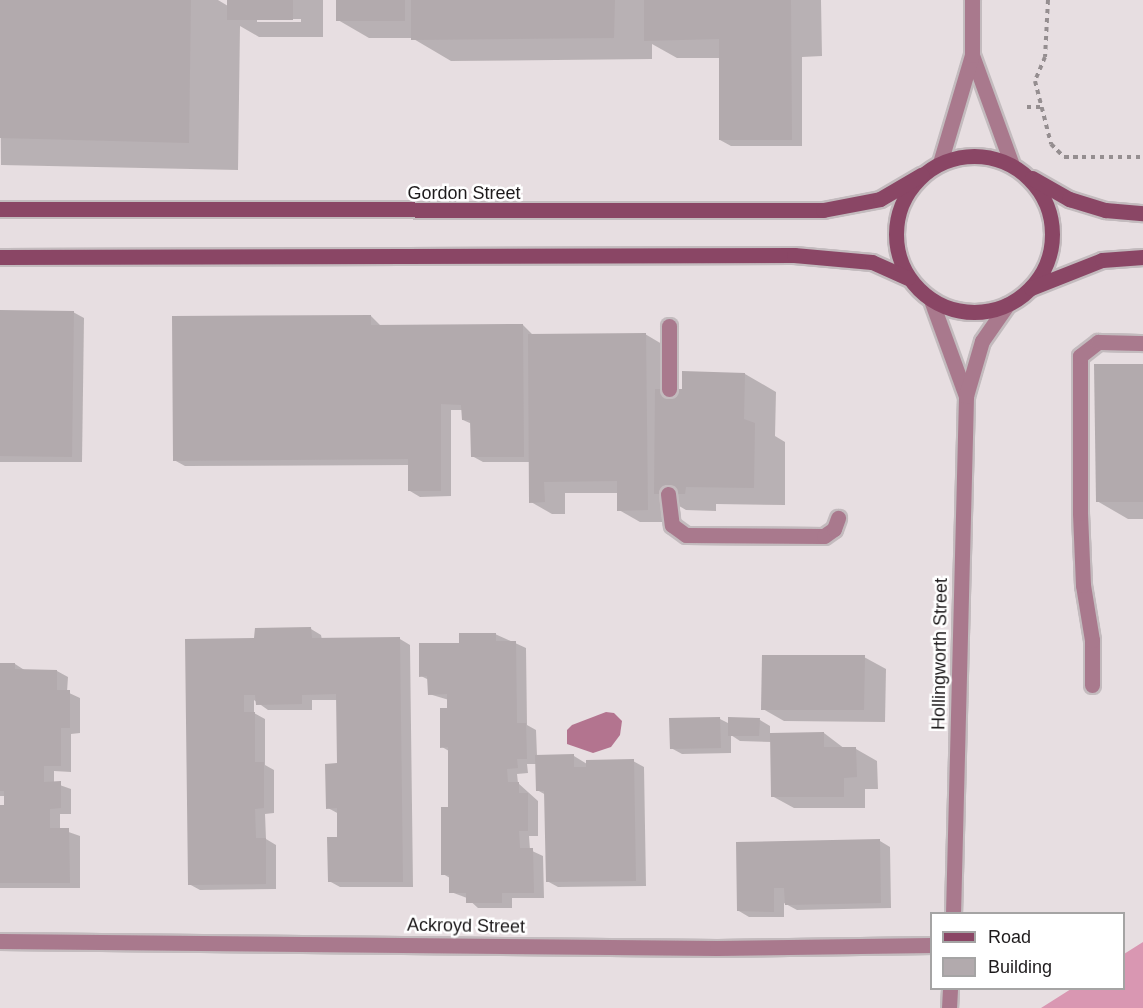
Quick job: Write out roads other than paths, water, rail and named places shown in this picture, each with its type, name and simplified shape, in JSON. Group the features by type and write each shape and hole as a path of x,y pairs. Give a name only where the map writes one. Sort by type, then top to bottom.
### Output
{"main road":[{"path":"908,278 900,261 895,228 900,205 921,175 940,162 976,155 1018,169 1069,199 1105,210 1143,213"},
{"path":"1018,169 1039,190 1052,227 1050,255 1031,288"},
{"name":"Gordon Street","path":"0,209 823,210 880,199 921,175"},
{"path":"0,257 794,255 872,262 908,278 931,300 969,312 1007,305 1031,288 1102,260 1143,257"}],"street":[{"path":"940,162 972,55 972,0"},
{"path":"972,55 1018,169"},
{"name":"Hollingworth Street","path":"931,300 966,396"},
{"name":"Hollingworth Street","path":"953,912 966,396 982,341 1007,305"},
{"path":"669,326 669,389"},
{"path":"1092,685 1092,640 1083,585 1080,513 1080,356 1098,342 1143,343"},
{"path":"668,494 672,525 686,535 824,536 834,529 838,518"},
{"name":"Ackroyd Street","path":"0,941 705,948 930,945"},
{"path":"949,1008 950,990"}]}
